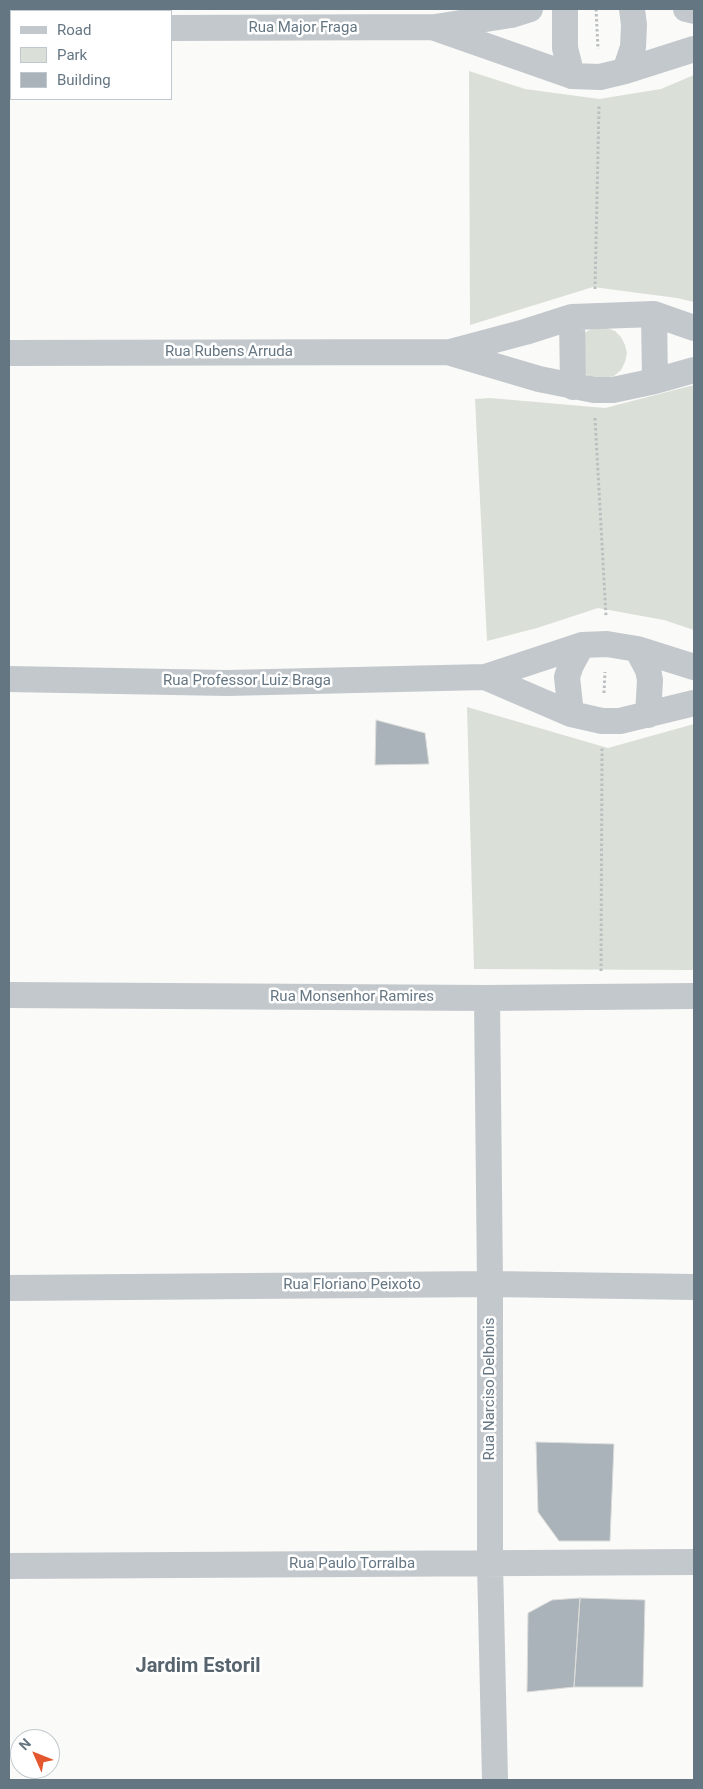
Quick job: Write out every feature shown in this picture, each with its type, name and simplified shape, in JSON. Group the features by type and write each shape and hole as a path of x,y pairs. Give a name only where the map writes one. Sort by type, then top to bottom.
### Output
{"street":[{"name":"Rua Major Fraga","path":"172,28 435,28 511,15 530,9"},
{"path":"565,9 565,48 572,76"},
{"path":"625,71 633,47 634,25 632,9"},
{"path":"686,9 694,11"},
{"name":"Rua Major Fraga","path":"435,28 572,76 600,77 694,49"},
{"path":"654,314 654,381"},
{"name":"Rua Rubens Arruda","path":"9,353 450,352 583,317 654,314 694,328"},
{"path":"583,317 584,388"},
{"name":"Rua Rubens Arruda","path":"450,352 539,379 584,388 613,390 694,370"},
{"path":"571,714 567,677 571,665 595,645"},
{"name":"Rua Professor Luiz Braga","path":"9,679 226,683 485,677 595,645 637,649 694,667"},
{"path":"637,649 648,670 650,680 648,715"},
{"name":"Rua Professor Luiz Braga","path":"485,677 571,714 602,721 620,721 694,703"},
{"name":"Rua Monsenhor Ramires","path":"9,995 487,998 694,996"},
{"name":"Rua Narciso Delbonis","path":"487,998 490,1564 496,1780"},
{"name":"Rua Floriano Peixoto","path":"9,1288 490,1284 694,1287"},
{"name":"Rua Paulo Torralba","path":"9,1566 694,1562"}],"path":[{"path":"583,317 600,77 596,9"},
{"path":"584,388 595,645 602,721 601,996"}],"green space":[{"path":"469,71 525,89 599,99 661,89 694,75 694,302 593,287 470,325"},
{"path":"598,327 615,331 621,337 627,353 621,370 614,376 606,378 590,377 583,372 582,335"},
{"path":"694,385 694,630 664,620 598,608 537,628 487,641 475,399 490,398 605,408"},
{"path":"467,707 608,748 694,724 694,970 474,969"}],"building":[{"path":"376,720 425,733 429,764 375,765"},
{"path":"536,1442 614,1444 610,1541 559,1541 538,1512"},
{"path":"580,1598 645,1600 643,1687 574,1687"},
{"path":"580,1598 574,1687 527,1692 528,1613 552,1600"}],"district":[{"name":"Jardim Estoril","path":"198,1667"}]}
